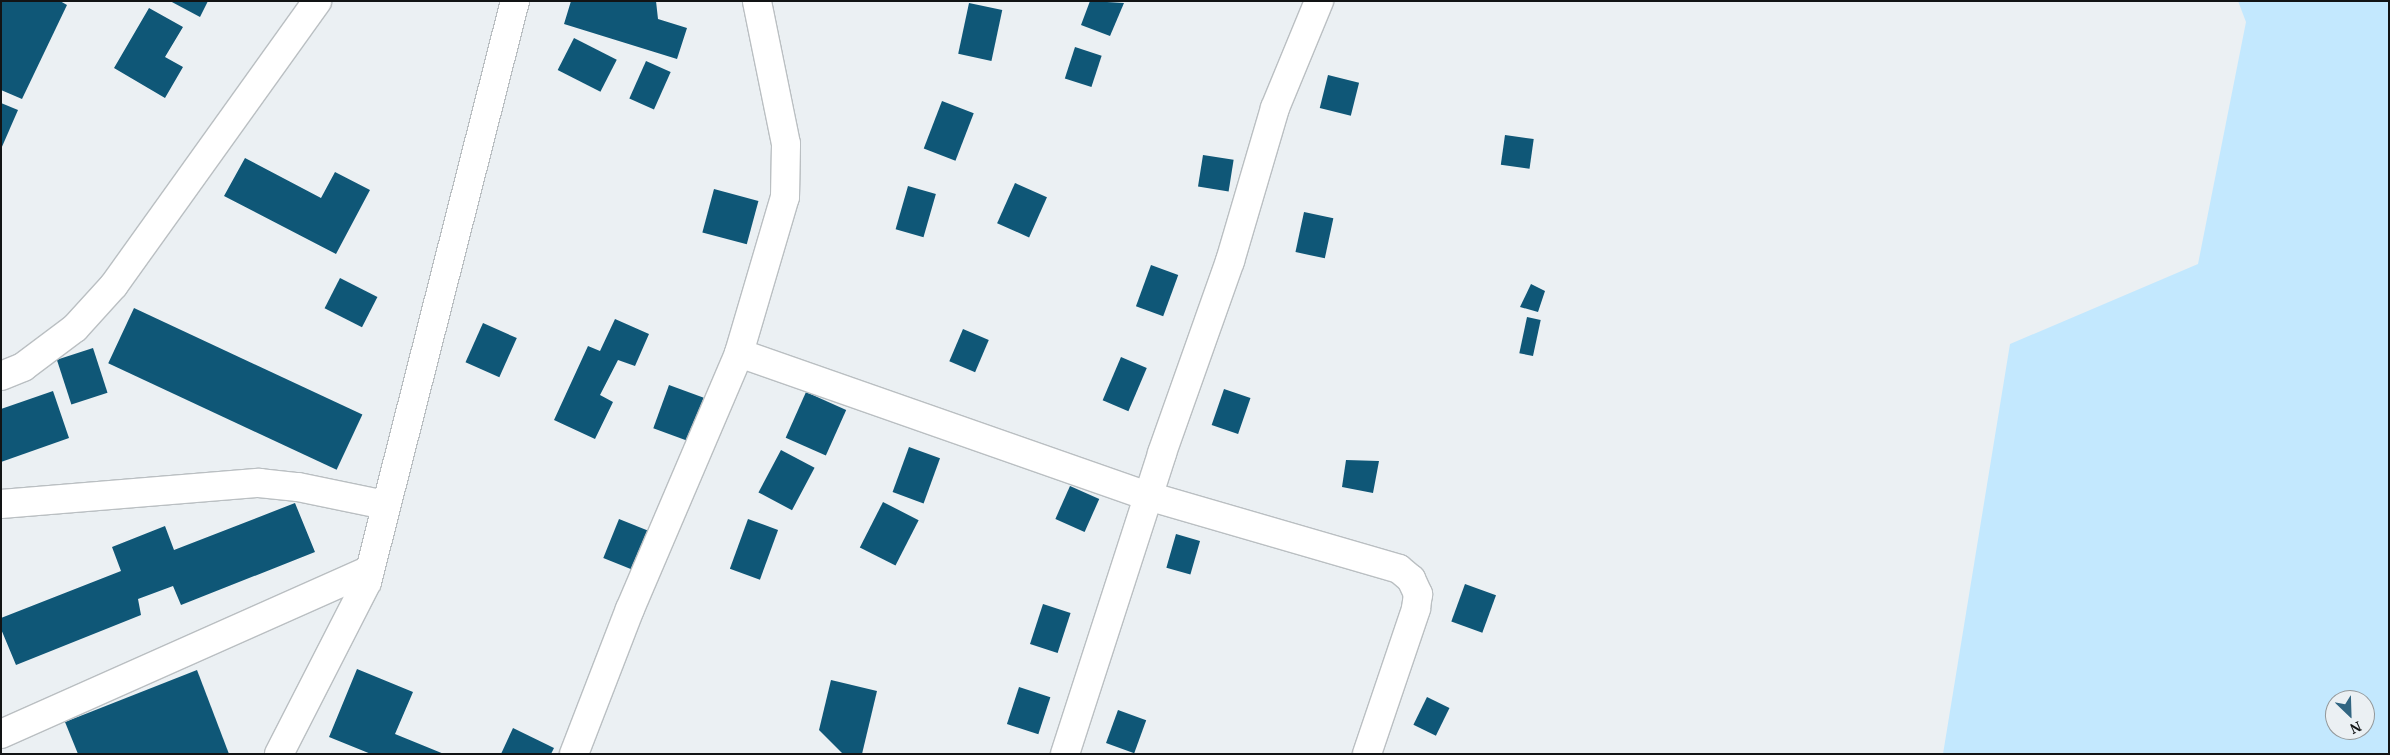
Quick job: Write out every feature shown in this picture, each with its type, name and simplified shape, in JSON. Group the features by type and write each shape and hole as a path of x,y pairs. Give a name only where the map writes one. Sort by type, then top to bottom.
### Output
{"street":[{"path":"1,376 23,367 75,328 114,285 317,1"},
{"path":"281,753 364,589 370,570 385,505 515,1"},
{"path":"574,754 630,609 739,353 785,196 786,144 757,1"},
{"path":"1065,754 1148,496 1230,260 1275,108 1320,1"},
{"path":"739,353 1148,496 1399,569 1411,579 1418,594 1416,609 1367,754"},
{"path":"1,504 258,483 298,487 385,505"},
{"path":"1,734 370,570"}],"shaded area":[{"path":"2238,1 2389,1 2389,754 1943,754 2010,344 2198,264 2246,22"}],"building":[{"path":"1,1 60,1 67,5 22,99 1,90"},
{"path":"170,1 208,1 200,17"},
{"path":"571,1 656,1 658,19 687,28 677,59 564,24"},
{"path":"1090,1 1124,3 1110,36 1081,25"},
{"path":"969,3 1002,10 991,61 958,54"},
{"path":"149,8 183,27 165,57 183,67 165,98 114,68"},
{"path":"574,38 617,60 600,92 558,70"},
{"path":"1075,47 1102,56 1091,87 1065,78"},
{"path":"646,61 671,72 654,109 629,98"},
{"path":"1328,75 1359,83 1351,116 1320,108"},
{"path":"942,101 974,113 955,161 924,149"},
{"path":"1,103 18,110 1,149"},
{"path":"1505,135 1534,139 1530,169 1501,165"},
{"path":"1203,155 1234,160 1229,191 1198,187"},
{"path":"245,158 321,198 335,172 370,190 336,254 224,196"},
{"path":"1015,183 1047,197 1029,237 997,223"},
{"path":"908,186 936,194 923,237 896,229"},
{"path":"714,189 758,201 747,244 702,232"},
{"path":"1304,212 1333,218 1325,258 1295,252"},
{"path":"1151,265 1178,275 1163,316 1136,306"},
{"path":"340,278 377,297 362,327 325,308"},
{"path":"1531,284 1545,291 1538,312 1520,307"},
{"path":"134,308 362,414 337,470 108,363"},
{"path":"1527,317 1541,320 1533,356 1519,353"},
{"path":"615,319 649,334 635,366 618,360 600,395 613,402 595,439 554,420 588,346 600,351"},
{"path":"483,323 517,338 499,377 466,362"},
{"path":"963,329 989,340 975,372 949,361"},
{"path":"93,348 108,393 71,404 57,360"},
{"path":"1121,357 1147,368 1128,411 1103,400"},
{"path":"669,385 704,398 688,441 653,428"},
{"path":"1224,389 1250,398 1238,434 1212,425"},
{"path":"53,391 69,438 1,462 1,409"},
{"path":"806,392 846,410 826,456 786,438"},
{"path":"909,447 940,458 924,503 893,492"},
{"path":"781,450 815,468 792,510 758,492"},
{"path":"1346,460 1379,461 1373,493 1342,487"},
{"path":"1070,486 1099,499 1085,532 1055,519"},
{"path":"883,502 919,520 895,566 860,547"},
{"path":"295,503 315,552 181,605 173,586 138,599 141,615 16,665 1,629 1,618 121,571 112,547 165,526 174,550"},
{"path":"619,519 651,532 636,571 603,558"},
{"path":"748,519 778,530 760,580 730,569"},
{"path":"1176,534 1200,541 1190,575 1166,568"},
{"path":"1465,584 1496,595 1482,633 1451,622"},
{"path":"1043,604 1071,613 1058,653 1030,644"},
{"path":"357,669 413,692 395,734 444,754 371,754 329,737"},
{"path":"197,670 229,754 78,754 65,722"},
{"path":"831,680 877,691 862,754 843,754 819,730"},
{"path":"1019,687 1050,697 1038,734 1007,724"},
{"path":"1427,697 1449,708 1436,736 1413,725"},
{"path":"1118,710 1146,720 1134,753 1106,743"},
{"path":"513,728 554,748 551,754 501,754"}]}
